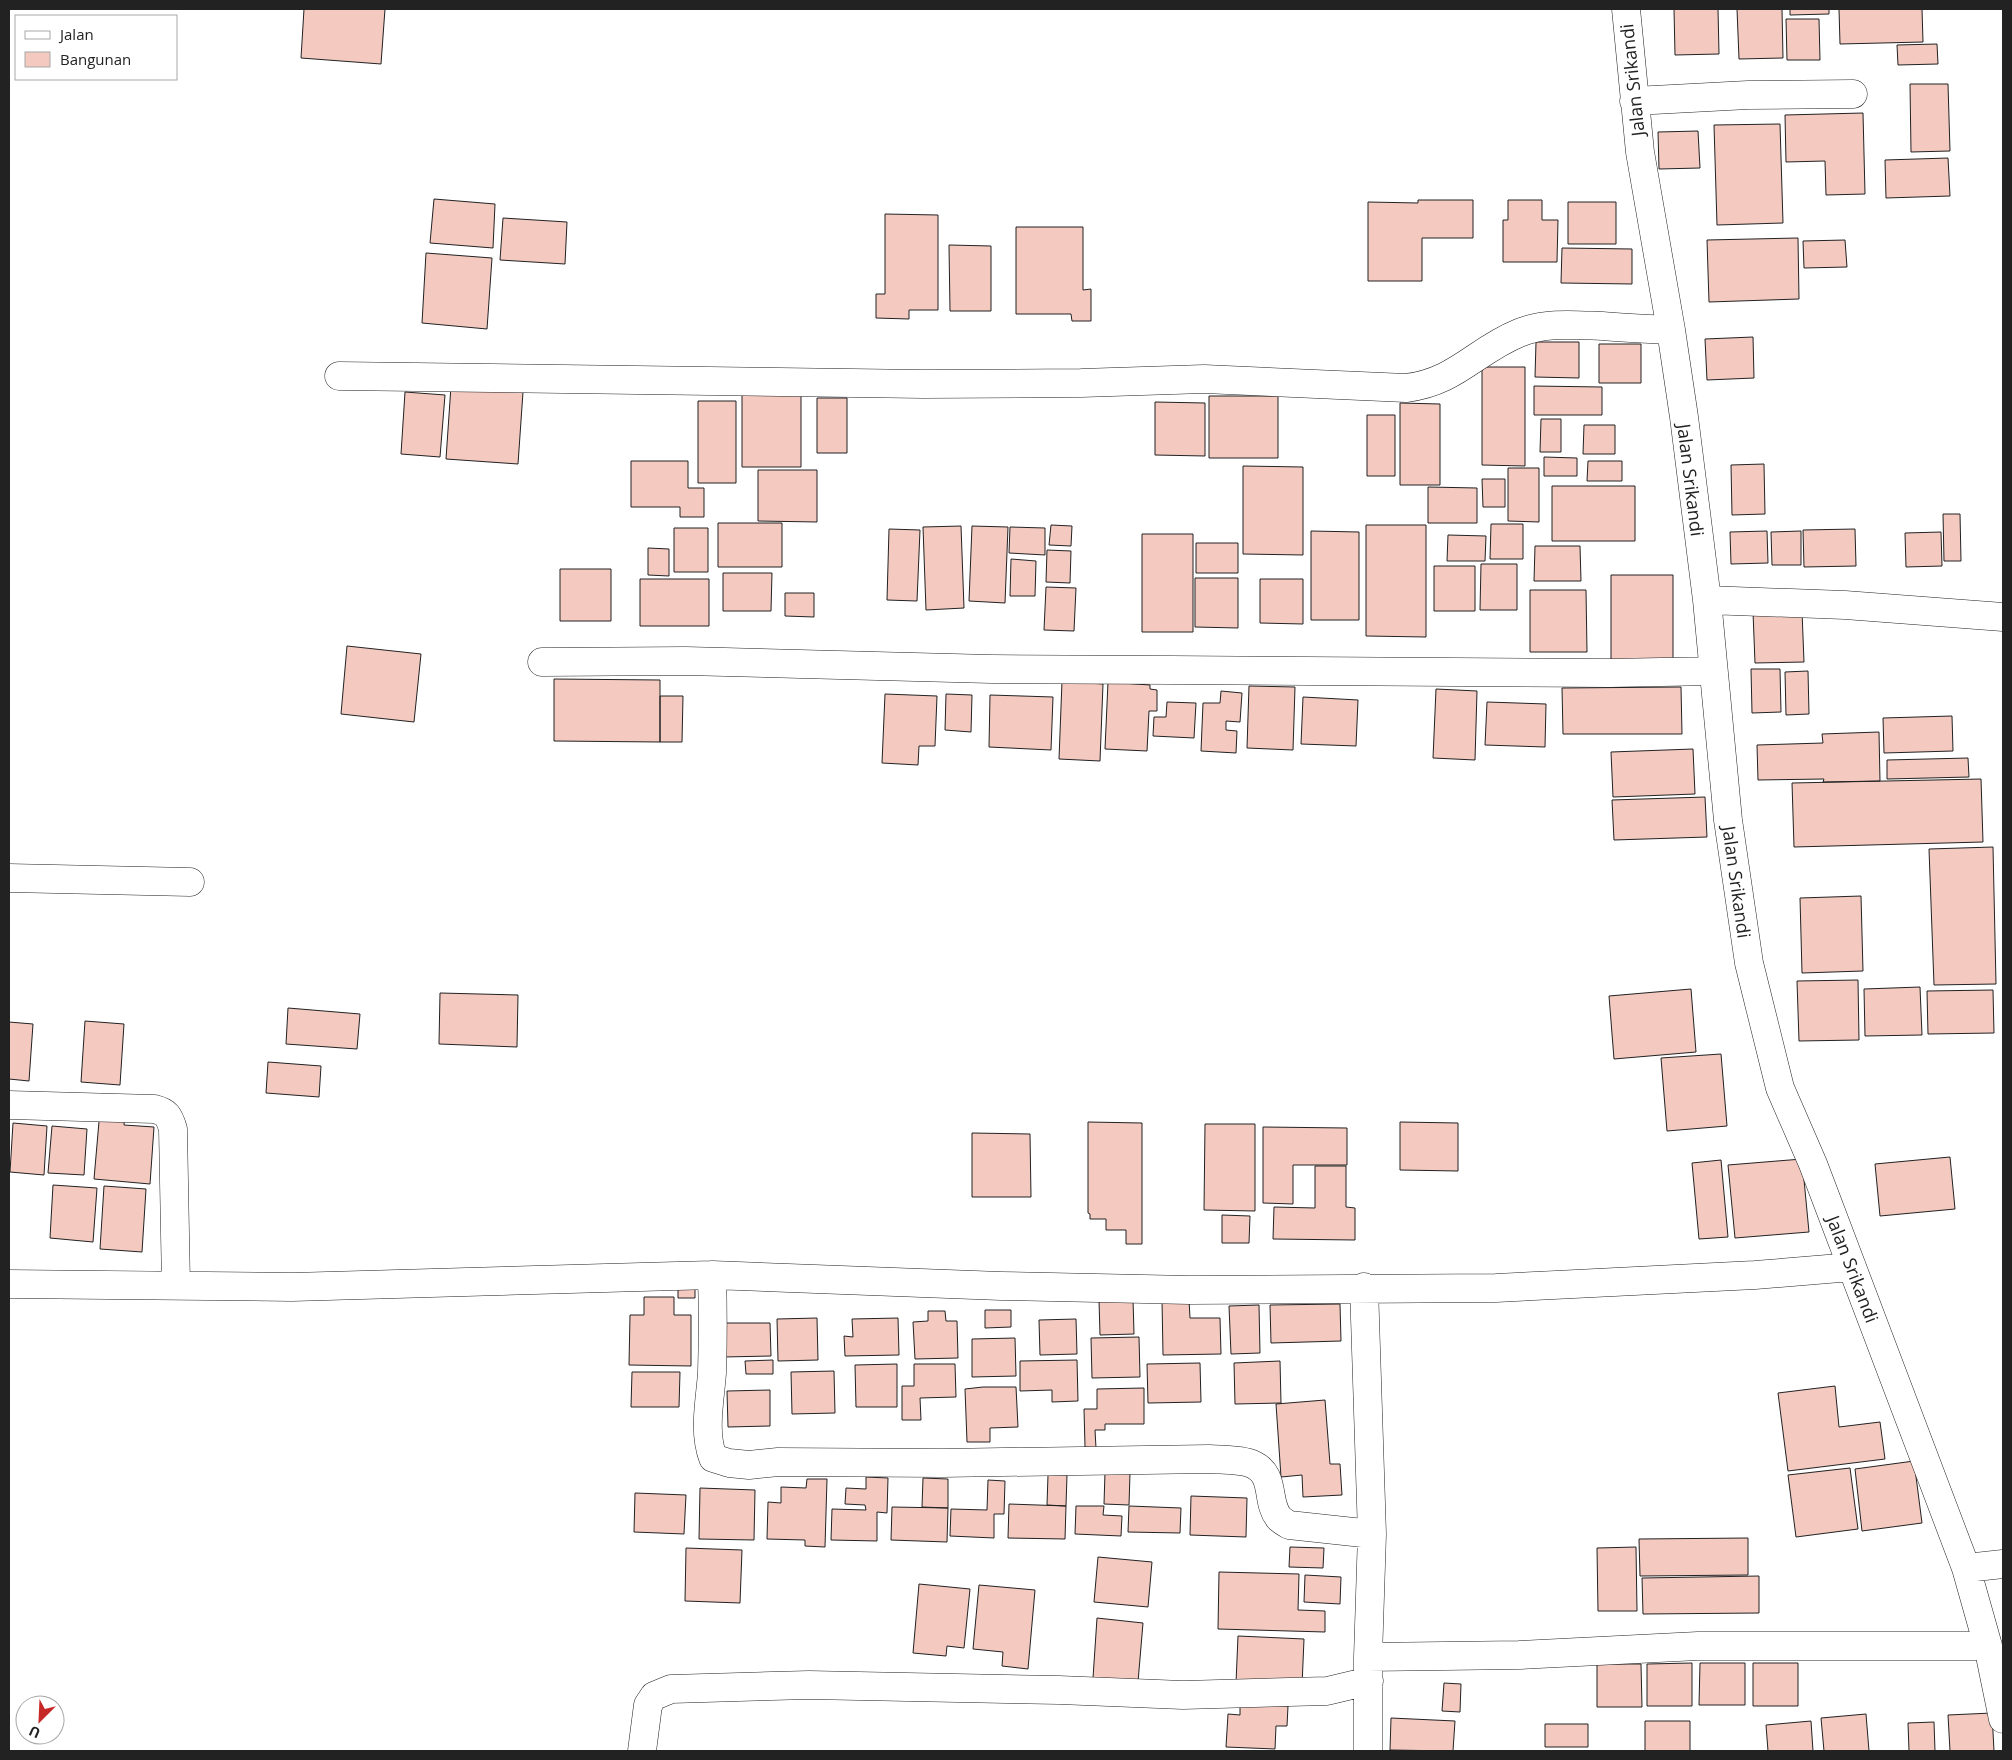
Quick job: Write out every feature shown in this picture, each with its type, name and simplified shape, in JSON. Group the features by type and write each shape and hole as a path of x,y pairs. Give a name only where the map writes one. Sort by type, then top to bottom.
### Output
{"street":[{"name":"Jalan Srikandi","path":"1626,9 1640,152 1671,330 1707,600 1728,820 1749,963 1780,1088 1813,1164 1966,1568 1988,1646 2003,1720"},
{"path":"1634,101 1748,95 1853,94"},
{"path":"338,376 922,384 1090,383 1204,379 1406,388 1424,386 1444,378 1496,344 1520,332 1539,327 1564,324 1671,330"},
{"path":"1707,600 1845,605 2003,617"},
{"path":"542,662 696,662 991,669 1600,673 1713,671"},
{"path":"9,878 190,882"},
{"path":"9,1105 154,1109 165,1112 169,1116 173,1129 176,1285"},
{"path":"9,1284 292,1288 712,1276 991,1286 1190,1290 1506,1287 1755,1275 1852,1267"},
{"path":"712,1276 713,1332 707,1426 713,1458 720,1462 749,1465 778,1462 942,1463 1209,1459 1232,1461 1250,1463 1263,1470 1269,1482 1272,1500 1279,1518 1289,1525 1372,1534"},
{"path":"1364,1288 1372,1534 1368,1751"},
{"path":"1966,1568 2003,1564"},
{"path":"642,1751 648,1705 654,1696 671,1689 809,1685 1040,1689 1183,1695 1327,1691 1369,1669 1519,1655 1698,1646 1988,1646"}],"building":[{"path":"304,9 385,9 381,64 301,58"},
{"path":"1674,9 1718,9 1719,54 1675,55"},
{"path":"1737,9 1782,9 1783,58 1739,59"},
{"path":"1790,9 1829,9 1829,14 1790,15"},
{"path":"1839,9 1922,9 1923,42 1840,44"},
{"path":"1786,19 1819,19 1820,60 1787,60"},
{"path":"1937,44 1938,64 1898,65 1897,45"},
{"path":"1910,84 1948,84 1950,151 1911,152"},
{"path":"1863,113 1865,194 1826,195 1825,161 1786,162 1785,115"},
{"path":"1780,124 1783,223 1717,225 1714,125"},
{"path":"1698,131 1700,168 1659,169 1658,132"},
{"path":"1948,158 1950,196 1886,198 1885,160"},
{"path":"434,199 495,204 493,248 430,243"},
{"path":"1418,200 1473,200 1473,238 1422,238 1422,281 1368,281 1368,202 1418,203"},
{"path":"1508,200 1542,200 1542,220 1558,220 1557,262 1503,262 1503,220 1508,220"},
{"path":"1568,202 1616,202 1616,244 1568,244"},
{"path":"885,214 938,215 938,310 909,310 909,319 876,318 876,294 885,294"},
{"path":"503,218 567,222 565,264 500,260"},
{"path":"1016,227 1083,227 1083,290 1091,289 1091,321 1072,321 1071,314 1016,314"},
{"path":"1798,238 1799,299 1709,302 1707,240"},
{"path":"1845,240 1847,267 1804,268 1803,241"},
{"path":"949,245 991,246 991,311 950,311"},
{"path":"1562,248 1632,249 1632,284 1561,283"},
{"path":"426,253 492,258 487,329 422,323"},
{"path":"1753,337 1754,378 1707,380 1705,339"},
{"path":"1536,342 1579,342 1579,378 1535,377"},
{"path":"1599,344 1641,344 1641,383 1599,383"},
{"path":"1482,367 1525,367 1525,466 1482,465"},
{"path":"451,386 523,392 518,464 446,459"},
{"path":"742,386 801,386 801,467 742,467"},
{"path":"1534,386 1602,387 1602,415 1534,415"},
{"path":"405,392 445,395 440,457 401,454"},
{"path":"1209,396 1278,396 1278,458 1209,458"},
{"path":"817,398 847,398 847,453 817,453"},
{"path":"698,401 736,401 736,483 698,483"},
{"path":"1155,402 1205,403 1205,456 1155,455"},
{"path":"1400,403 1440,404 1440,485 1400,485"},
{"path":"1367,415 1395,415 1395,476 1367,476"},
{"path":"1541,419 1561,419 1561,452 1540,452"},
{"path":"1584,425 1615,425 1615,454 1583,454"},
{"path":"1544,457 1577,458 1577,476 1544,476"},
{"path":"631,461 688,461 688,488 704,488 704,517 680,517 680,507 631,507"},
{"path":"1588,461 1622,461 1622,481 1587,481"},
{"path":"1764,464 1765,514 1732,515 1731,465"},
{"path":"1243,466 1303,467 1303,555 1243,554"},
{"path":"1508,468 1539,468 1539,522 1508,521"},
{"path":"758,470 817,470 817,522 758,521"},
{"path":"1482,479 1505,479 1505,507 1483,507"},
{"path":"1552,486 1635,486 1635,541 1552,541"},
{"path":"1428,487 1477,488 1477,523 1428,523"},
{"path":"1943,514 1960,514 1961,561 1944,561"},
{"path":"718,523 782,523 782,567 718,567"},
{"path":"1491,524 1523,524 1523,559 1490,559"},
{"path":"1051,525 1072,526 1071,546 1049,545"},
{"path":"1366,525 1426,525 1426,637 1366,636"},
{"path":"961,526 964,608 926,610 923,527"},
{"path":"972,526 1008,527 1005,603 969,601"},
{"path":"1010,527 1045,528 1045,555 1009,553"},
{"path":"674,528 708,528 708,572 674,572"},
{"path":"889,529 920,530 917,601 887,600"},
{"path":"1855,529 1856,566 1804,567 1803,530"},
{"path":"1311,531 1359,532 1359,620 1311,620"},
{"path":"1767,531 1768,563 1731,564 1730,532"},
{"path":"1801,531 1801,565 1772,565 1771,532"},
{"path":"1941,532 1942,566 1906,567 1905,533"},
{"path":"1142,534 1193,534 1193,632 1142,632"},
{"path":"1448,535 1486,536 1485,561 1447,561"},
{"path":"1196,543 1238,543 1238,573 1196,573"},
{"path":"1535,546 1580,546 1581,581 1534,581"},
{"path":"648,548 669,549 669,576 648,575"},
{"path":"1047,550 1071,551 1070,583 1046,582"},
{"path":"1011,559 1036,561 1035,596 1010,596"},
{"path":"1481,564 1517,564 1517,610 1480,610"},
{"path":"1434,566 1475,566 1475,611 1434,611"},
{"path":"560,569 611,569 611,621 560,621"},
{"path":"723,573 772,573 771,611 723,611"},
{"path":"1611,575 1673,575 1673,667 1611,667"},
{"path":"1195,578 1238,578 1238,628 1195,627"},
{"path":"640,579 709,579 709,626 640,626"},
{"path":"1260,579 1303,579 1303,624 1260,623"},
{"path":"1046,587 1076,588 1074,631 1044,630"},
{"path":"1530,590 1586,590 1587,652 1530,652"},
{"path":"785,593 814,593 814,617 785,616"},
{"path":"1802,611 1804,662 1755,663 1753,612"},
{"path":"347,646 421,654 414,722 341,714"},
{"path":"1751,669 1780,669 1781,712 1752,713"},
{"path":"1808,671 1809,714 1786,715 1785,672"},
{"path":"554,679 660,680 660,742 554,741"},
{"path":"1062,681 1103,684 1100,761 1059,759"},
{"path":"1108,682 1150,685 1150,689 1157,690 1157,711 1149,711 1147,751 1105,749"},
{"path":"1249,686 1295,687 1293,750 1247,748"},
{"path":"1681,687 1682,734 1563,734 1562,688"},
{"path":"1436,689 1477,691 1475,760 1433,758"},
{"path":"1221,691 1242,693 1240,722 1226,721 1226,730 1237,731 1236,753 1201,751 1203,703 1220,703"},
{"path":"885,694 937,696 935,746 919,746 918,765 882,763"},
{"path":"946,694 972,695 971,732 945,730"},
{"path":"990,695 1053,697 1051,750 989,747"},
{"path":"660,696 683,696 682,742 660,742"},
{"path":"1303,697 1358,700 1356,746 1301,744"},
{"path":"1167,702 1196,703 1194,738 1153,736 1154,717 1166,717"},
{"path":"1487,702 1546,704 1545,747 1485,745"},
{"path":"1952,716 1953,751 1884,753 1883,718"},
{"path":"1879,732 1880,781 1823,782 1824,779 1758,780 1757,745 1823,743 1822,734"},
{"path":"1693,749 1695,794 1613,797 1611,752"},
{"path":"1968,758 1969,777 1887,779 1887,760"},
{"path":"1981,779 1983,842 1794,847 1792,783"},
{"path":"1705,797 1707,837 1614,840 1612,800"},
{"path":"1993,847 1996,984 1934,985 1929,849"},
{"path":"1861,896 1863,971 1802,973 1800,898"},
{"path":"1858,980 1859,1040 1799,1041 1797,981"},
{"path":"1920,987 1922,1035 1865,1036 1864,989"},
{"path":"1691,989 1696,1052 1614,1059 1609,996"},
{"path":"1993,990 1994,1033 1928,1034 1927,991"},
{"path":"440,993 518,995 517,1047 439,1044"},
{"path":"288,1008 360,1014 357,1049 286,1044"},
{"path":"85,1021 124,1024 120,1085 81,1082"},
{"path":"9,1022 33,1024 29,1081 9,1079"},
{"path":"1721,1054 1727,1126 1667,1131 1661,1058"},
{"path":"268,1062 321,1066 319,1097 266,1093"},
{"path":"100,1110 125,1112 124,1125 154,1127 150,1184 94,1179"},
{"path":"1088,1122 1142,1123 1142,1244 1126,1244 1126,1230 1106,1230 1106,1219 1090,1219 1090,1214 1088,1213"},
{"path":"1400,1122 1458,1123 1458,1171 1400,1170"},
{"path":"13,1123 47,1126 44,1175 10,1172"},
{"path":"1205,1124 1255,1124 1255,1211 1204,1210"},
{"path":"52,1126 87,1129 84,1175 48,1173"},
{"path":"1263,1127 1347,1128 1347,1165 1293,1165 1293,1204 1263,1203"},
{"path":"972,1133 1030,1134 1031,1197 972,1197"},
{"path":"1950,1157 1955,1209 1880,1216 1875,1164"},
{"path":"1802,1159 1809,1232 1735,1238 1728,1165"},
{"path":"1721,1160 1728,1237 1699,1239 1692,1163"},
{"path":"1315,1166 1346,1166 1346,1207 1355,1208 1355,1240 1273,1239 1274,1207 1315,1208"},
{"path":"53,1185 97,1188 93,1242 50,1238"},
{"path":"104,1186 146,1189 142,1252 100,1249"},
{"path":"1222,1215 1250,1216 1249,1243 1222,1243"},
{"path":"678,1281 695,1281 695,1298 678,1298"},
{"path":"644,1297 674,1297 674,1315 691,1315 691,1366 629,1365 630,1315 644,1315"},
{"path":"1133,1299 1134,1334 1100,1335 1099,1300"},
{"path":"1162,1300 1189,1300 1190,1318 1220,1318 1221,1354 1163,1355"},
{"path":"1340,1304 1341,1341 1271,1343 1270,1305"},
{"path":"1259,1305 1260,1353 1231,1354 1229,1306"},
{"path":"985,1310 1011,1310 1011,1327 985,1328"},
{"path":"928,1311 945,1311 946,1321 957,1321 958,1358 915,1359 913,1322 928,1321"},
{"path":"817,1318 818,1360 778,1361 777,1319"},
{"path":"898,1318 899,1355 845,1356 844,1336 853,1337 852,1319"},
{"path":"1076,1319 1077,1354 1040,1355 1039,1320"},
{"path":"722,1323 770,1323 771,1356 723,1357"},
{"path":"1139,1337 1140,1377 1092,1378 1091,1338"},
{"path":"1015,1338 1016,1376 972,1377 972,1339"},
{"path":"773,1360 773,1374 746,1374 745,1361"},
{"path":"1077,1360 1078,1401 1052,1402 1052,1390 1020,1391 1020,1361"},
{"path":"1280,1361 1281,1403 1235,1404 1234,1363"},
{"path":"1200,1363 1201,1402 1148,1403 1147,1364"},
{"path":"897,1364 897,1407 856,1407 855,1365"},
{"path":"914,1364 955,1364 956,1397 920,1398 921,1420 902,1420 902,1386 914,1386"},
{"path":"834,1371 835,1413 792,1414 791,1372"},
{"path":"632,1372 680,1372 679,1407 631,1407"},
{"path":"1835,1386 1839,1427 1880,1422 1885,1459 1788,1471 1778,1393"},
{"path":"1016,1387 1018,1427 990,1428 990,1442 967,1442 965,1389"},
{"path":"1144,1388 1144,1424 1105,1424 1105,1430 1095,1430 1096,1448 1085,1447 1084,1409 1097,1409 1097,1389"},
{"path":"770,1390 770,1426 728,1427 727,1391"},
{"path":"1325,1400 1330,1464 1340,1464 1342,1495 1303,1497 1302,1475 1281,1477 1276,1404"},
{"path":"1914,1461 1922,1523 1862,1531 1855,1469"},
{"path":"1850,1468 1858,1529 1796,1537 1788,1475"},
{"path":"1105,1472 1130,1473 1129,1505 1104,1504"},
{"path":"1048,1475 1067,1475 1066,1506 1047,1505"},
{"path":"866,1477 888,1478 887,1513 877,1512 877,1541 831,1540 832,1509 866,1510 865,1505 845,1504 846,1488 866,1489"},
{"path":"923,1478 948,1479 948,1508 922,1507"},
{"path":"807,1479 827,1479 825,1547 805,1546 805,1540 767,1539 768,1502 781,1503 781,1487 806,1488"},
{"path":"988,1480 1005,1481 1004,1514 994,1514 994,1538 950,1536 951,1509 987,1510"},
{"path":"700,1488 755,1490 754,1540 699,1539"},
{"path":"635,1493 686,1495 684,1534 634,1532"},
{"path":"1191,1496 1247,1498 1246,1537 1190,1535"},
{"path":"1009,1504 1066,1506 1065,1539 1008,1538"},
{"path":"1076,1506 1104,1506 1103,1515 1122,1516 1121,1536 1075,1534"},
{"path":"1129,1506 1181,1508 1180,1533 1128,1532"},
{"path":"892,1507 948,1508 947,1542 891,1540"},
{"path":"1748,1538 1748,1575 1640,1576 1639,1539"},
{"path":"1290,1547 1324,1548 1323,1568 1289,1567"},
{"path":"1636,1547 1637,1611 1598,1611 1597,1548"},
{"path":"686,1548 742,1550 740,1603 685,1601"},
{"path":"1098,1557 1152,1562 1148,1607 1094,1602"},
{"path":"1219,1572 1299,1574 1298,1610 1325,1611 1325,1632 1218,1629"},
{"path":"1305,1575 1341,1577 1340,1604 1304,1602"},
{"path":"1759,1576 1759,1613 1643,1614 1642,1578"},
{"path":"919,1584 970,1589 964,1648 947,1646 946,1656 913,1653"},
{"path":"979,1585 1035,1590 1028,1669 1002,1666 1003,1652 973,1649"},
{"path":"1097,1618 1143,1623 1138,1682 1093,1678"},
{"path":"1238,1636 1304,1639 1302,1686 1236,1683"},
{"path":"1692,1663 1692,1706 1647,1706 1647,1664"},
{"path":"1700,1663 1745,1663 1745,1705 1699,1705"},
{"path":"1753,1663 1798,1663 1798,1706 1753,1706"},
{"path":"1597,1664 1641,1664 1642,1707 1597,1707"},
{"path":"1444,1683 1461,1684 1460,1712 1442,1711"},
{"path":"1240,1704 1288,1706 1287,1726 1276,1726 1275,1749 1226,1747 1228,1714 1240,1715"},
{"path":"1992,1713 1994,1751 1950,1751 1948,1715"},
{"path":"1866,1714 1869,1751 1824,1751 1821,1718"},
{"path":"1391,1718 1455,1721 1453,1751 1390,1750"},
{"path":"1645,1721 1690,1721 1690,1751 1645,1751"},
{"path":"1811,1721 1813,1751 1768,1751 1766,1725"},
{"path":"1934,1722 1935,1751 1909,1751 1908,1723"},
{"path":"1545,1724 1588,1724 1588,1747 1545,1747"}]}
